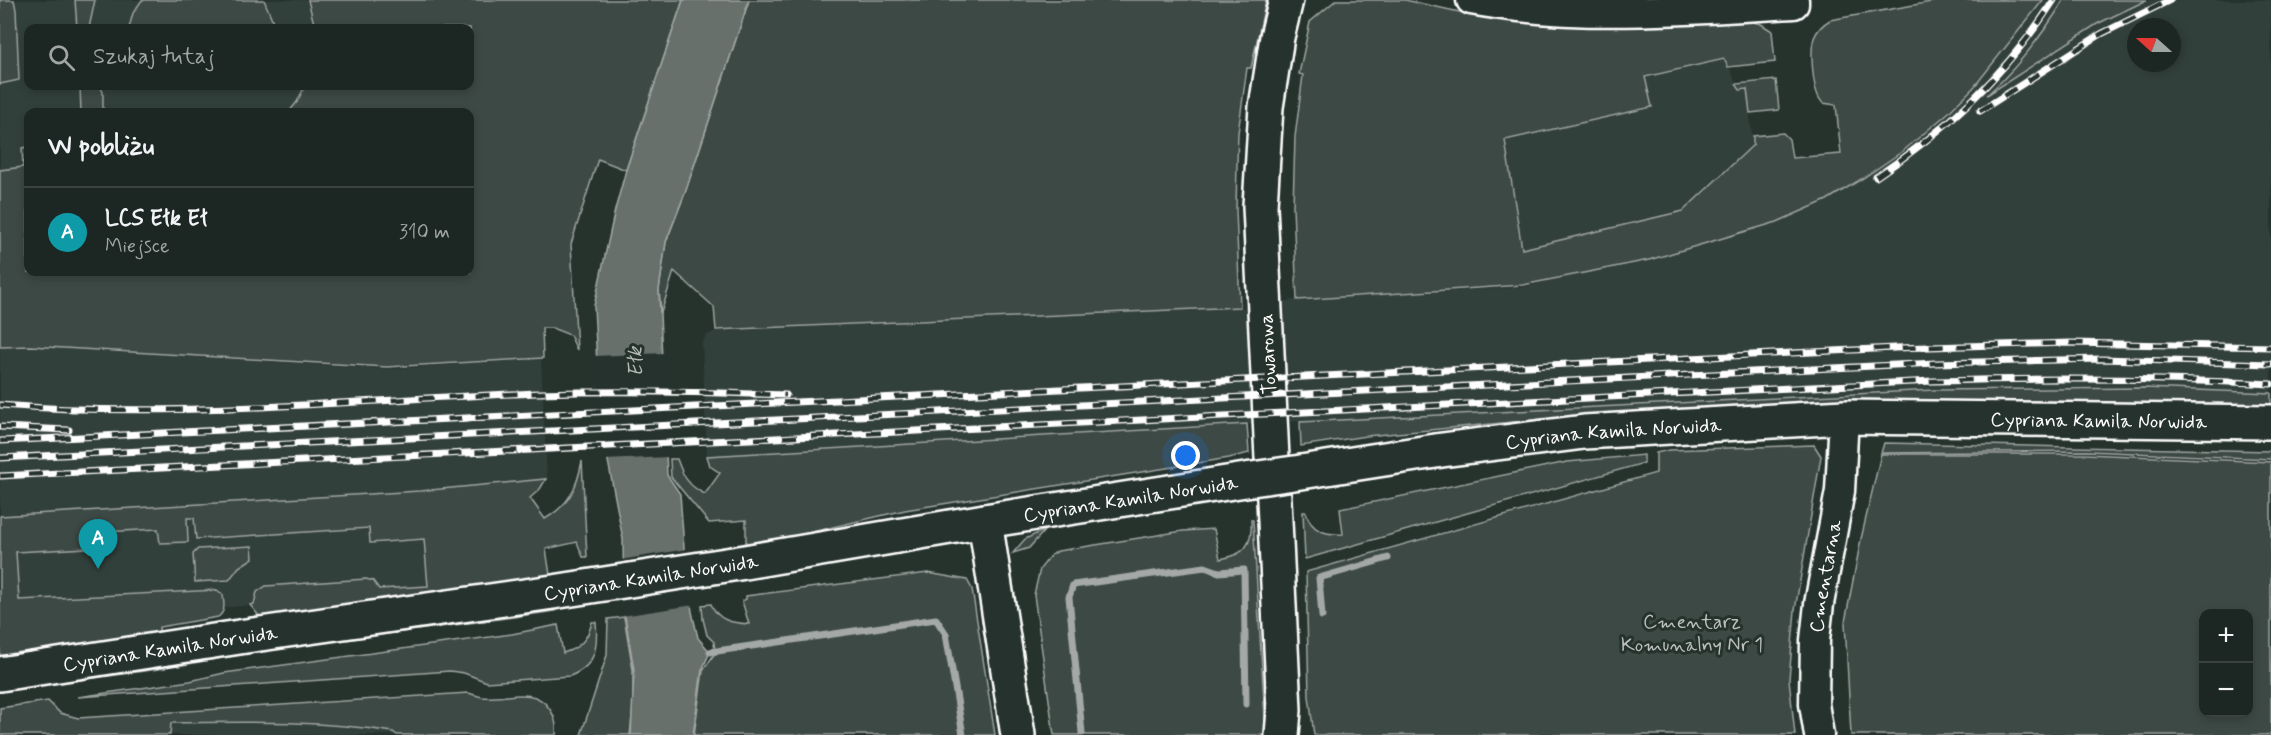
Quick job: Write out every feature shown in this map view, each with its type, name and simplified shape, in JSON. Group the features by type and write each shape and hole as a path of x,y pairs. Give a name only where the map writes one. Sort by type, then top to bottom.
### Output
{"street":[{"name":"Towarowa","path":"1285,727 1260,206 1266,106 1286,0"},
{"path":"1471,0 1554,10 1622,13 1794,4 1794,0"},
{"name":"Cypriana Kamila Norwida","path":"0,674 739,564 985,521 1251,479 1442,450 1584,432 1844,417 2271,422"},
{"name":"Cmentarna","path":"1819,735 1814,680 1815,640 1819,604 1840,491 1844,417"},
{"path":"985,521 1018,735"}],"shaded area":[{"path":"0,0 350,0 376,24 24,24 24,90 443,90 464,108 24,108 26,276 0,317"},
{"path":"2043,0 2064,0 2036,43 2014,71 1991,92 2097,24 2147,0 2271,0 2271,393 2144,388 1934,390 1245,424 707,456 702,343 706,336 716,331 1239,308 1294,300 1523,287 1649,258 1777,222 1827,200 1863,178 1903,151 1948,113 1974,87"},
{"path":"1725,59 1740,90 1747,89 1753,145 1682,210 1522,248 1506,140 1653,107 1646,78"},
{"path":"30,346 389,369 541,359 547,479 420,492 0,517 0,347"},
{"path":"427,502 432,589 218,608 8,642 12,528"},
{"path":"510,709 510,735 170,735 170,721"}],"green space":[{"path":"0,0 14,0 19,80 0,84"},
{"path":"75,0 95,0 90,24 77,24"},
{"path":"142,0 264,0 273,24 130,24 133,13"},
{"path":"308,0 683,0 626,170 598,159 571,244 577,350 570,335 552,328 542,328 543,358 387,367 30,346 0,347 0,170 23,167 22,148 24,148 24,276 474,276 474,108 292,108 303,90 474,90 474,24 314,24"},
{"path":"749,0 1266,0 1251,68 1247,68 1238,133 1236,210 1240,307 716,330 714,307 674,271 661,313 659,290 666,242 685,193"},
{"path":"1336,0 1405,0 1482,17 1577,26 1628,27 1749,21 1761,24 1772,31 1775,62 1728,67 1724,59 1645,77 1652,107 1505,140 1522,249 1683,211 1753,145 1753,136 1783,133 1789,139 1792,158 1841,154 1836,105 1823,103 1819,98 1813,72 1814,38 1820,28 1830,20 1942,0 2043,0 1974,87 1948,113 1903,151 1827,200 1777,222 1649,260 1523,285 1297,300 1293,207 1295,137 1303,75 1299,74 1310,22"},
{"path":"2064,0 2147,0 2097,24 1987,95 2029,51"},
{"path":"1776,80 1779,110 1750,113 1747,89 1740,90 1736,84"},
{"path":"80,90 102,90 103,108 81,108"},
{"path":"2144,388 2271,393 2271,410 1576,416 1366,436 1301,446 1300,422 1934,390"},
{"path":"1247,424 1249,453 1229,458 905,510 795,536 746,543 746,520 709,523 671,477 670,459 677,459 687,480 694,488 705,494 720,473 710,466 707,456"},
{"path":"1884,443 2271,451 2271,459 2086,451 1881,453"},
{"name":"Cmentarz Komunalny Nr 1","path":"1814,445 1821,456 1795,610 1789,679 1795,735 1314,735 1309,696 1306,572 1656,473 1656,453 1669,450"},
{"path":"1881,454 2085,454 2271,462 2271,735 1851,735 1845,622"},
{"path":"1644,455 1644,463 1305,559 1303,512 1306,512 1315,528 1330,534 1343,534 1340,509 1567,462"},
{"path":"582,461 587,557 583,557 577,542 546,549 550,575 532,579 270,619 260,617 250,605 254,604 257,592 266,586 366,579 373,581 379,589 428,586 424,539 370,543 369,528 196,539 194,518 187,518 188,542 160,543 158,529 104,532 105,547 16,552 19,600 217,590 223,595 224,608 218,617 159,627 160,637 0,662 0,516 420,491 546,479 540,489 530,498 545,519 560,508 571,495"},
{"path":"1251,520 1253,520 1266,735 1054,735 1034,595 1040,569 1051,555 1058,551 1183,531 1214,529 1220,559 1235,555 1245,548 1250,536"},
{"path":"1045,530 1029,548 1013,553 1025,539"},
{"path":"252,546 253,558 239,567 229,580 195,582 193,554 198,549"},
{"path":"928,573 967,580 972,589 995,735 694,735 703,671 715,653 714,642 707,635 702,605 711,604 714,610 726,620 749,624 742,601 746,599 746,596"},
{"path":"555,607 555,611 319,643 178,666 178,660"},
{"path":"624,617 633,670 630,735 581,735 607,655 608,619"},
{"path":"592,622 596,622 597,631 594,655 585,667 570,676 487,682 464,673 450,671 78,697 190,681 224,673 512,634 558,625 563,653 582,642"},
{"path":"164,662 165,668 74,681 80,675"},
{"path":"468,693 482,697 527,695 535,697 551,711 555,721 556,735 397,735 393,732 338,725 254,722 171,723 170,735 0,735 0,708 48,701 60,713 78,718"}],"water":[{"name":"Ełk","path":"683,0 749,0 685,193 666,242 659,290 667,475 680,494 692,612 698,638 710,652 702,670 693,735 631,735 634,670 624,610 623,539 608,461 598,384 594,306 626,170"}],"pier":[{"path":"665,353 669,457 605,460 594,356"},
{"path":"687,549 694,605 622,616 620,560"}],"waterway":[{"path":"1322,616 1319,578 1388,558"},
{"path":"1082,733 1069,597 1073,585 1205,567 1219,572 1244,570 1246,704"},
{"path":"710,652 936,619 946,634 963,735"}],"railway":[{"path":"1876,177 1927,140 1974,98 2017,51 2054,0"},
{"path":"1980,111 2101,34 2170,0"},
{"path":"0,441 1895,348 2071,343 2271,347"},
{"path":"0,458 1936,363 2102,359 2271,364"},
{"path":"0,476 1933,381 2102,379 2271,384"},
{"path":"0,405 135,410 571,392 786,395"},
{"path":"0,427 69,430"}],"place":[{"name":"LCS Ełk Eł","path":"98,569"}]}
